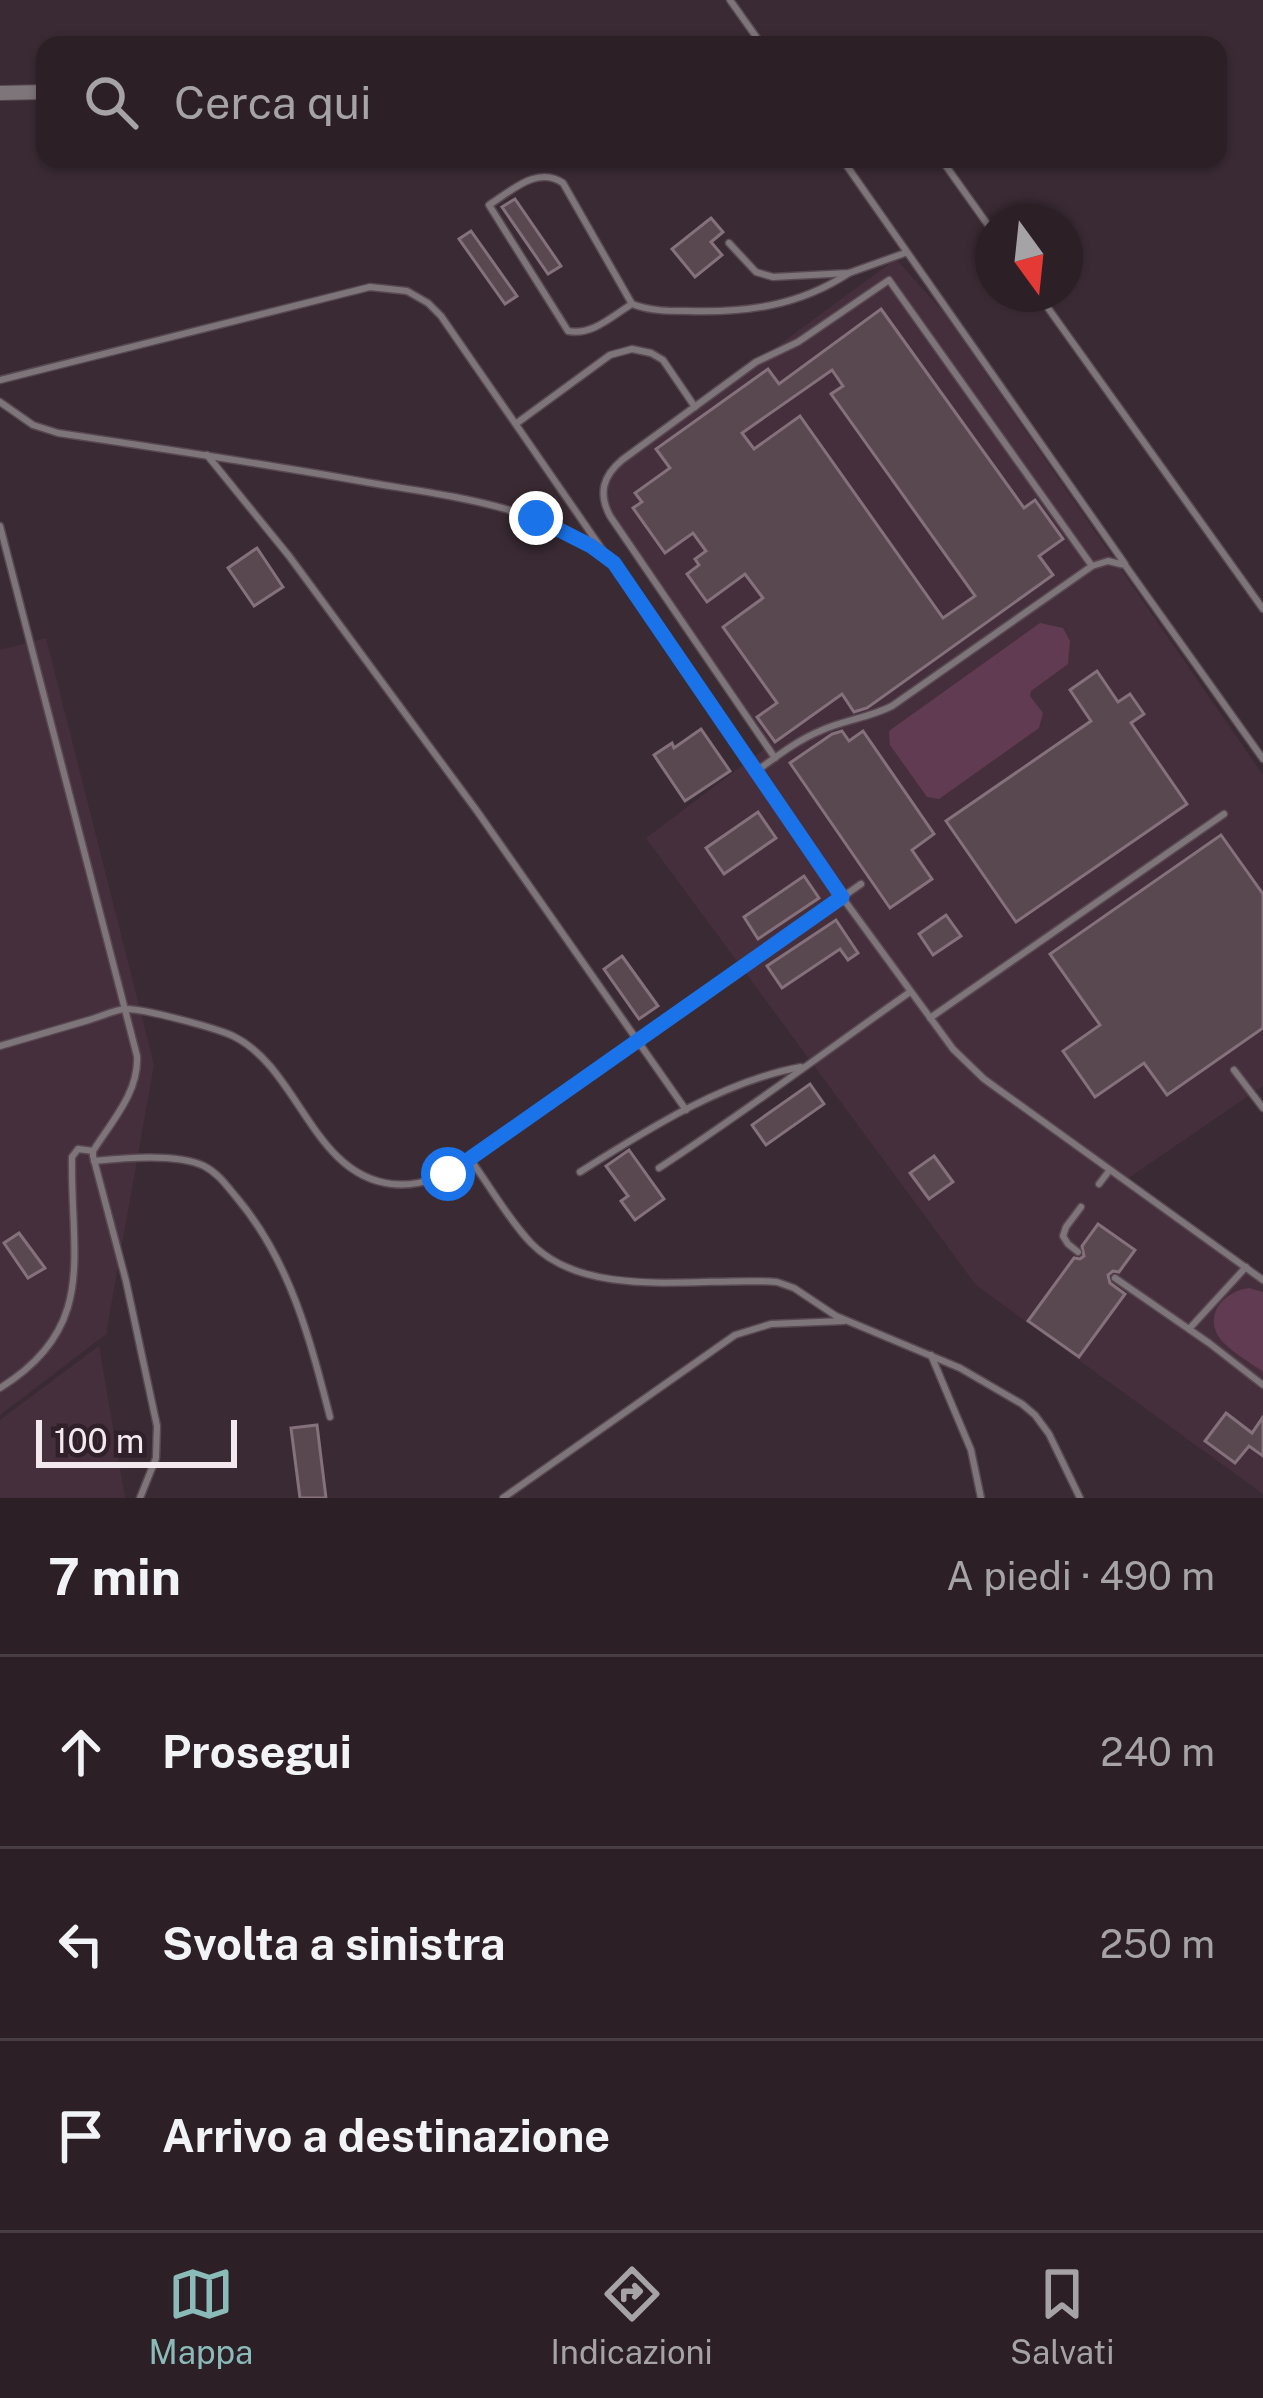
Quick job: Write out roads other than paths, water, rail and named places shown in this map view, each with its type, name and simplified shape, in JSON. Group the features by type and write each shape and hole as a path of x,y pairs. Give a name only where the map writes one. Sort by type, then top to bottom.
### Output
{"street":[{"path":"0,93 36,92"}],"lane":[{"path":"730,0 756,36"},
{"path":"848,168 1263,759"},
{"path":"947,168 975,207"},
{"path":"632,304 563,183 553,176 523,183 489,205 560,321 568,331 578,333 632,304 659,310 758,309 802,298 849,273 905,253"},
{"path":"728,243 756,272 765,275 849,273"},
{"path":"775,758 610,516 602,487 615,466 756,362 803,339 889,280 1092,566"},
{"path":"0,380 364,288 389,287 417,296 437,312 517,423 842,897 968,1065 1263,1280"},
{"path":"1051,312 1263,609"},
{"path":"517,423 610,356 632,349 663,360 695,407"},
{"path":"0,402 33,425 52,431 508,508 570,534 614,563"},
{"path":"207,455 289,556 478,811 686,1110"},
{"path":"0,526 137,1056 133,1088 93,1150 157,1426 157,1453 140,1498"},
{"path":"755,772 820,730 892,706 1092,566 1108,561 1125,565"},
{"path":"930,1018 1224,814"},
{"path":"0,1046 125,1009 212,1028 248,1045 336,1155 364,1176 394,1184 424,1182 441,1178 470,1159 861,884"},
{"path":"659,1168 750,1109 910,992"},
{"path":"580,1172 686,1110 764,1076 804,1066"},
{"path":"1234,1070 1263,1108"},
{"path":"0,1388 36,1361 62,1324 75,1272 72,1157 78,1149 93,1150"},
{"path":"470,1159 529,1240 558,1263 635,1281 777,1282 847,1321 931,1355 1015,1400 1049,1434 1080,1498"},
{"path":"94,1162 185,1161 221,1179 253,1220 289,1283 331,1418"},
{"path":"1099,1184 1109,1171"},
{"path":"1078,1252 1063,1236 1081,1207"},
{"path":"1189,1329 1246,1268"},
{"path":"1115,1277 1263,1385"},
{"path":"503,1498 735,1335 771,1324 847,1321"},
{"path":"931,1355 971,1450 981,1498"}]}
